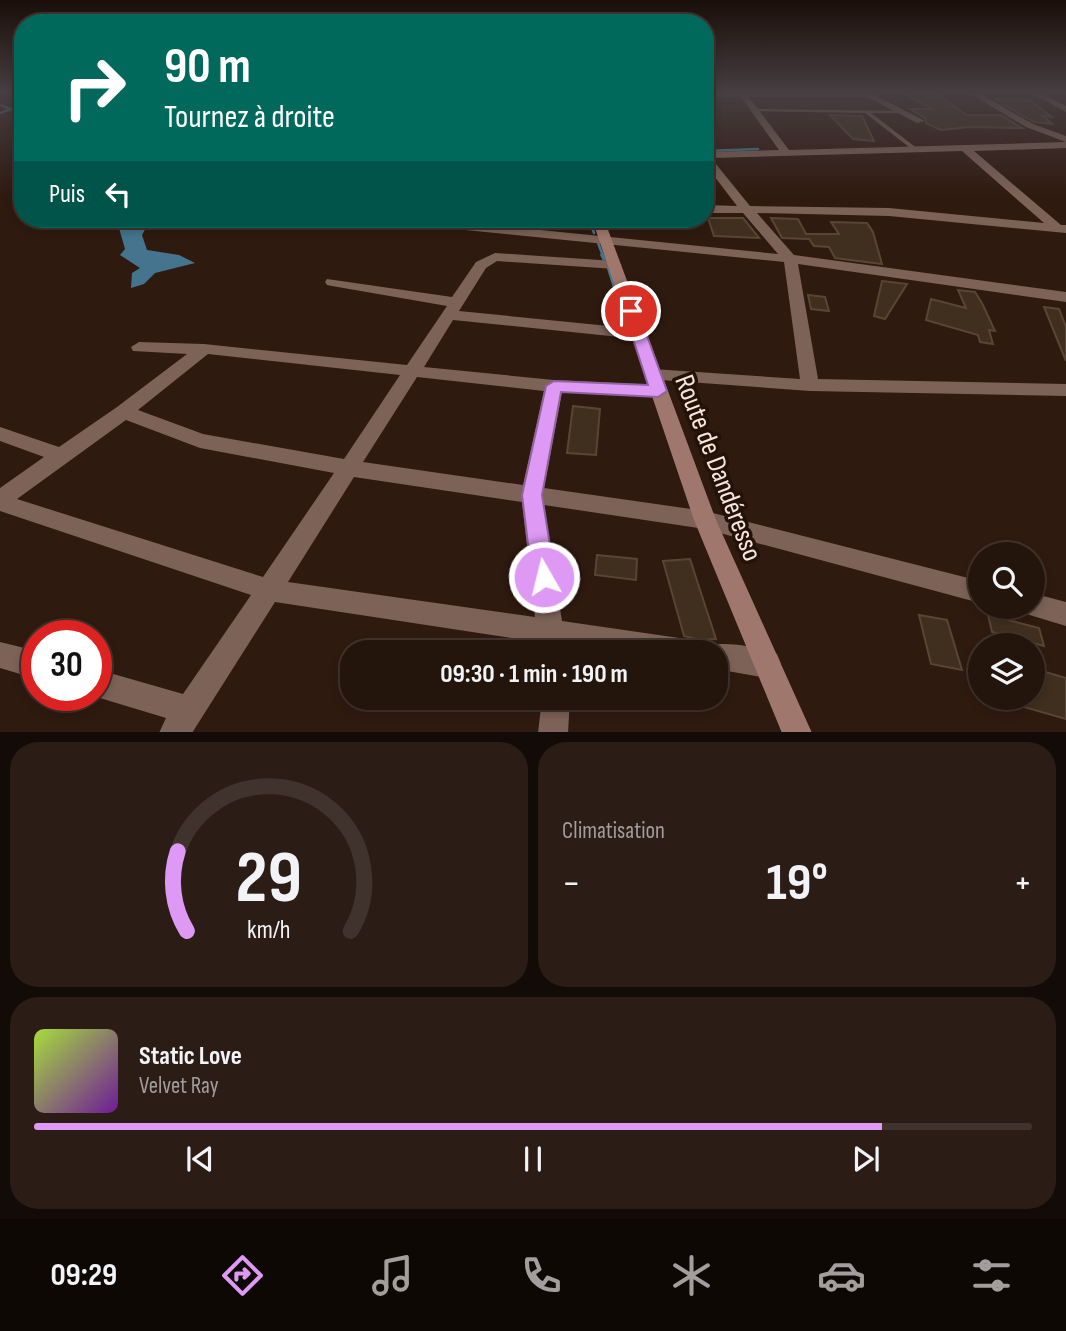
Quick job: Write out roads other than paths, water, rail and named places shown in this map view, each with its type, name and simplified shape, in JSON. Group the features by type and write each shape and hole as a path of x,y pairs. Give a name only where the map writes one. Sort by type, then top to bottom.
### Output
{"street":[{"path":"767,127 786,153"},
{"path":"1032,127 1066,139"},
{"path":"714,156 1066,145"},
{"path":"965,148 1063,231"},
{"path":"714,168 790,259 810,385"},
{"path":"714,209 889,212 1063,231"},
{"path":"583,228 1066,296"},
{"name":"Route de Dandéresso","path":"602,229 705,520 797,732"},
{"path":"112,690 182,721 481,265 495,257 615,265"},
{"path":"332,282 454,309 639,334"},
{"path":"139,347 204,349 554,386 656,383 1066,390"},
{"path":"0,501 124,412 204,349"},
{"path":"552,640 532,495 554,386"},
{"path":"124,412 200,441 349,468 705,520 968,589"},
{"path":"0,434 62,456"},
{"path":"0,501 269,590 541,640"},
{"path":"1045,608 1066,614"},
{"path":"0,655 21,661"},
{"path":"728,658 767,664"},
{"path":"553,732 555,710"}],"lane":[{"path":"887,127 915,149"}],"water":[{"path":"119,228 146,228 142,235 147,250 179,255 195,263 155,273 144,284 131,288 132,273 140,268 120,255 125,249"}],"waterway":[{"path":"714,151 758,149"},
{"path":"592,228 594,233"},
{"path":"597,240 603,256"},
{"path":"602,255 604,259"},
{"path":"608,266 628,331"}]}
